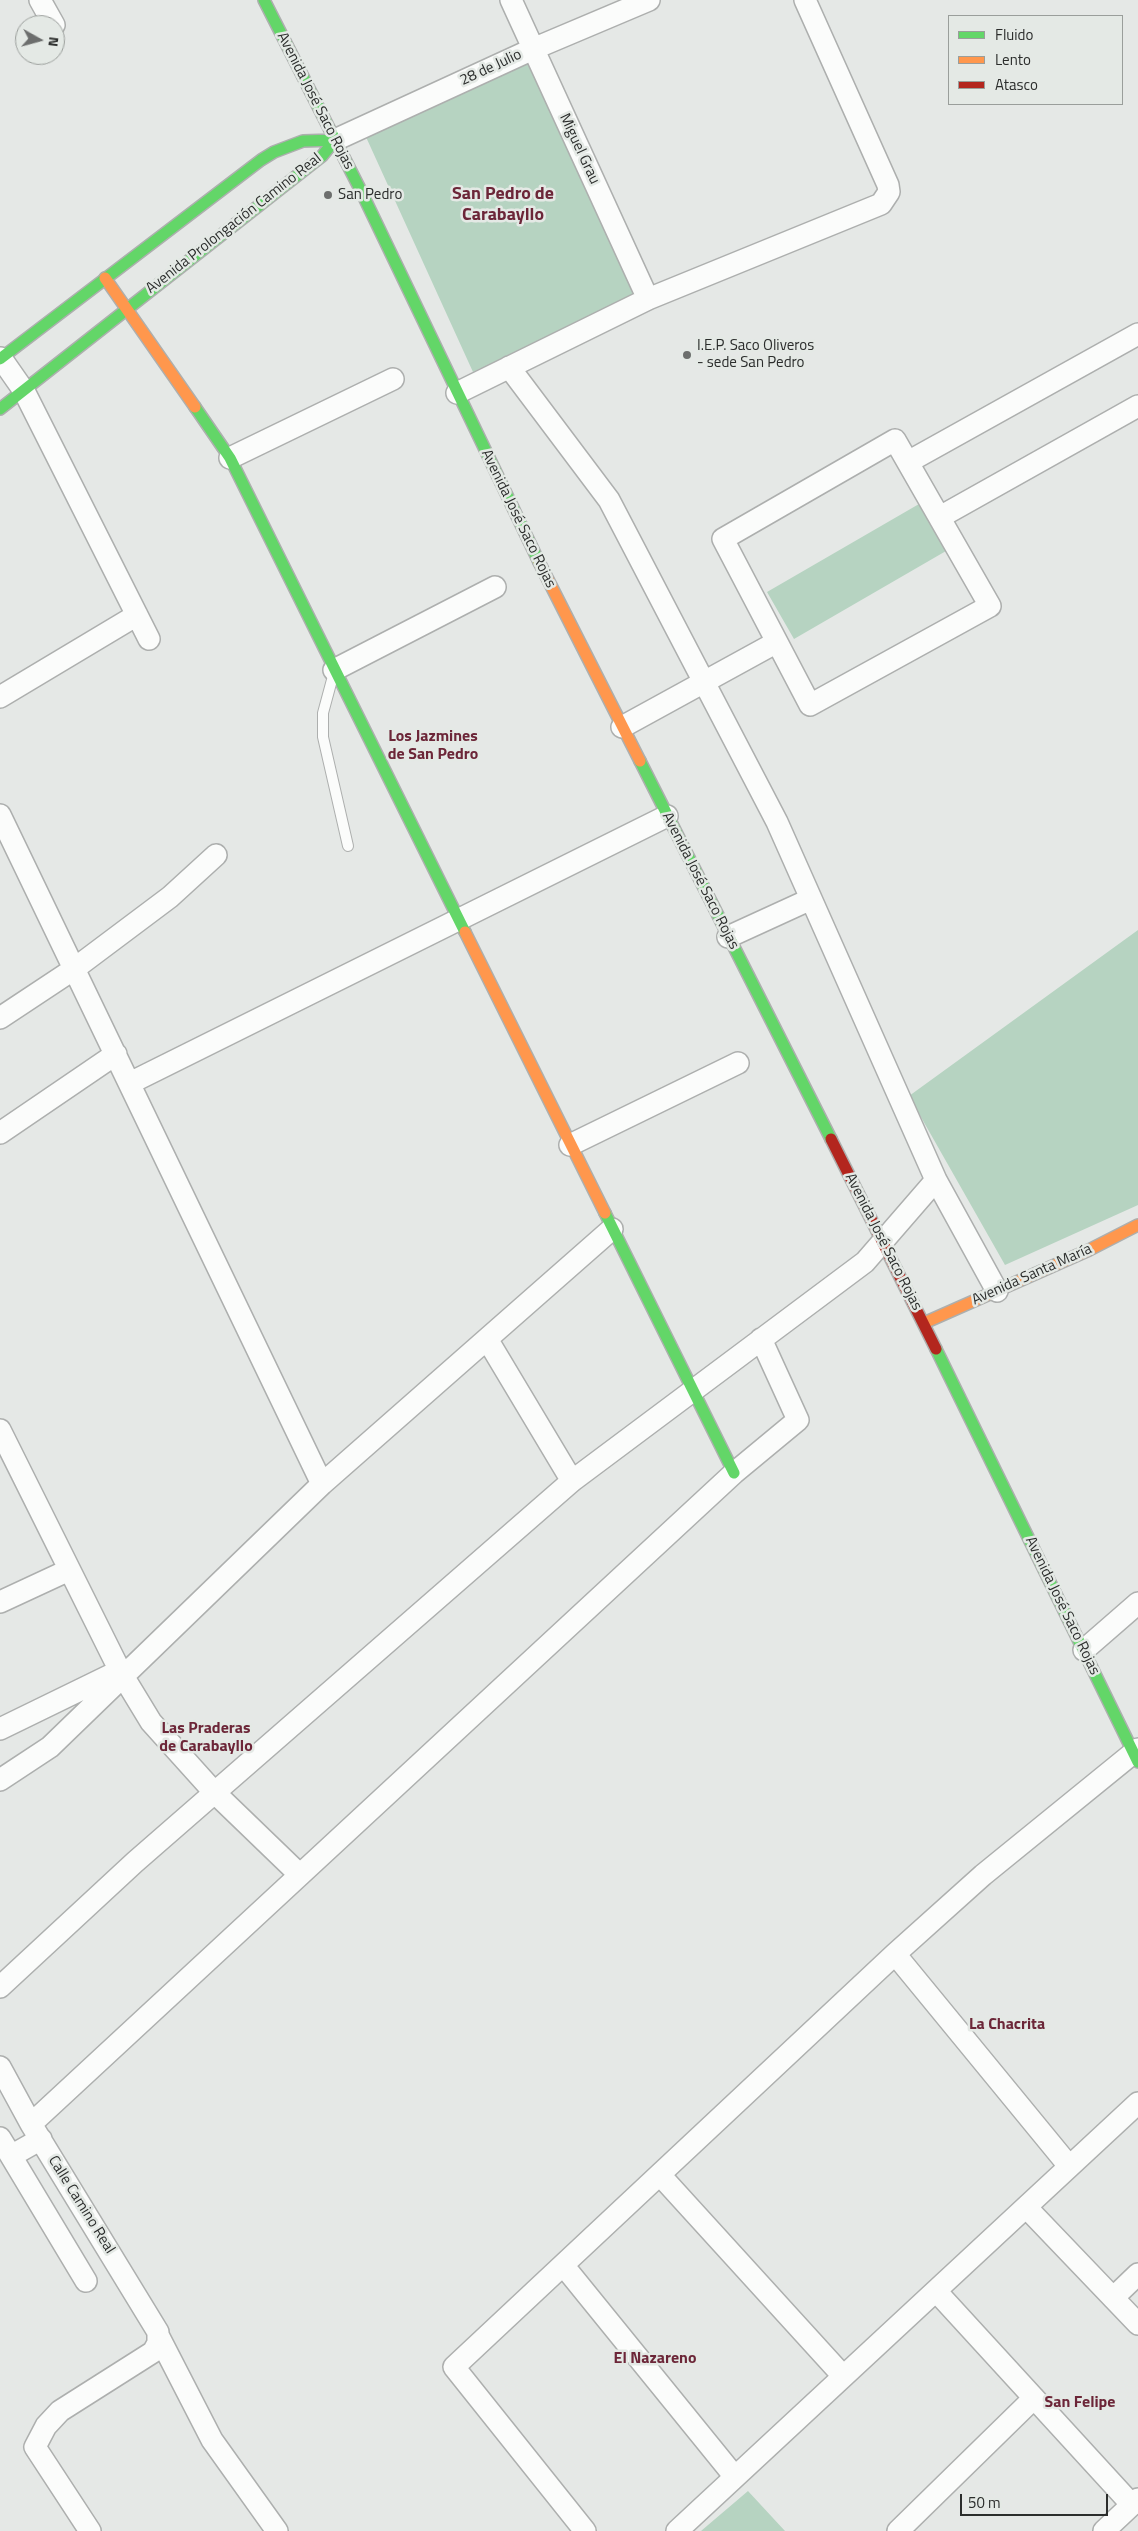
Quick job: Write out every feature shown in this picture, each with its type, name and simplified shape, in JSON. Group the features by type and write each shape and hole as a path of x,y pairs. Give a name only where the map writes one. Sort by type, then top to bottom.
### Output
{"main road":[{"name":"Avenida José Saco Rojas","path":"264,0 335,140 457,393 622,727 883,1240 1137,1755"},
{"name":"Avenida Prolongación Camino Real","path":"1,359 218,190 274,152 303,141 335,140"},
{"name":"Avenida Prolongación Camino Real","path":"0,410 322,156 335,140"},
{"path":"106,278 230,458 458,921 734,1473"},
{"name":"Avenida Santa María","path":"924,1323 1138,1226"}],"street":[{"path":"40,0 48,15"},
{"name":"Miguel Grau","path":"511,0 648,299"},
{"name":"28 de Julio","path":"335,140 533,49 649,0"},
{"path":"457,393 648,299 874,208 886,198 888,185 805,0"},
{"path":"908,462 1138,334"},
{"path":"1,359 24,391 149,639"},
{"path":"510,367 609,500 777,822 936,1180 997,1291"},
{"path":"230,458 393,380"},
{"path":"940,517 1138,406"},
{"path":"895,440 908,462 990,606 810,705 723,539 895,440"},
{"path":"334,670 495,587"},
{"path":"0,697 137,615"},
{"path":"622,727 777,642"},
{"path":"0,814 322,1484"},
{"path":"130,1083 667,816"},
{"path":"0,1018 74,968 170,897 216,855"},
{"path":"728,937 811,899"},
{"path":"0,1133 116,1054"},
{"path":"570,1145 738,1063"},
{"path":"0,1986 214,1792 572,1480 865,1262 936,1180"},
{"path":"0,1780 50,1747 121,1674 322,1484 612,1229"},
{"path":"487,1339 572,1480"},
{"path":"11,2156 300,1876 734,1473 798,1420 761,1339"},
{"path":"0,1430 8,1464 69,1570 121,1674 151,1722 214,1792 300,1876"},
{"path":"0,1602 69,1570"},
{"path":"1084,1650 1138,1602"},
{"path":"0,1728 121,1674"},
{"path":"585,2531 454,2367 895,1954 983,1875 1137,1755"},
{"path":"895,1954 1070,2166"},
{"name":"Calle Camino Real","path":"0,2067 36,2132 158,2332 159,2340 212,2440 276,2531"},
{"path":"677,2531 1138,2102"},
{"path":"0,2138 86,2281"},
{"path":"660,2175 843,2376"},
{"path":"1026,2207 1138,2324"},
{"path":"563,2265 735,2477"},
{"path":"1113,2298 1138,2274"},
{"path":"936,2290 1034,2398 1135,2502 1104,2531"},
{"path":"90,2531 35,2446 46,2426 60,2411 153,2352 159,2340"},
{"path":"898,2531 1034,2398"}],"lane":[{"path":"334,670 323,713 323,737 348,846"}],"green space":[{"path":"531,61 638,296 473,372 366,137"},
{"path":"919,504 946,551 794,639 767,592"},
{"path":"1138,930 1138,1205 1005,1265 909,1096"},
{"path":"748,2491 785,2531 701,2531"}],"traffic: fast":[{"path":"264,0 361,191 539,562"},
{"path":"0,359 261,160 274,152 303,141 335,140"},
{"path":"0,409 322,156 335,140"},
{"path":"195,407 230,458 465,932"},
{"path":"640,761 831,1139"},
{"path":"605,1213 734,1473"},
{"path":"936,1349 1138,1762"}],"traffic: slow":[{"path":"105,278 195,407"},
{"path":"539,562 640,761"},
{"path":"465,932 605,1213"},
{"path":"924,1323 1089,1250 1138,1225"}],"traffic: jam":[{"path":"831,1139 936,1349"}],"place":[{"name":"San Pedro","path":"328,195"},
{"name":"I.E.P. Saco Oliveros - sede San Pedro","path":"687,355"}],"district":[{"name":"San Pedro de Carabayllo","path":"503,205"},
{"name":"Los Jazmines de San Pedro","path":"433,746"},
{"name":"Las Praderas de Carabayllo","path":"206,1738"},
{"name":"La Chacrita","path":"1007,2025"},
{"name":"El Nazareno","path":"655,2359"},
{"name":"San Felipe","path":"1080,2403"}]}
